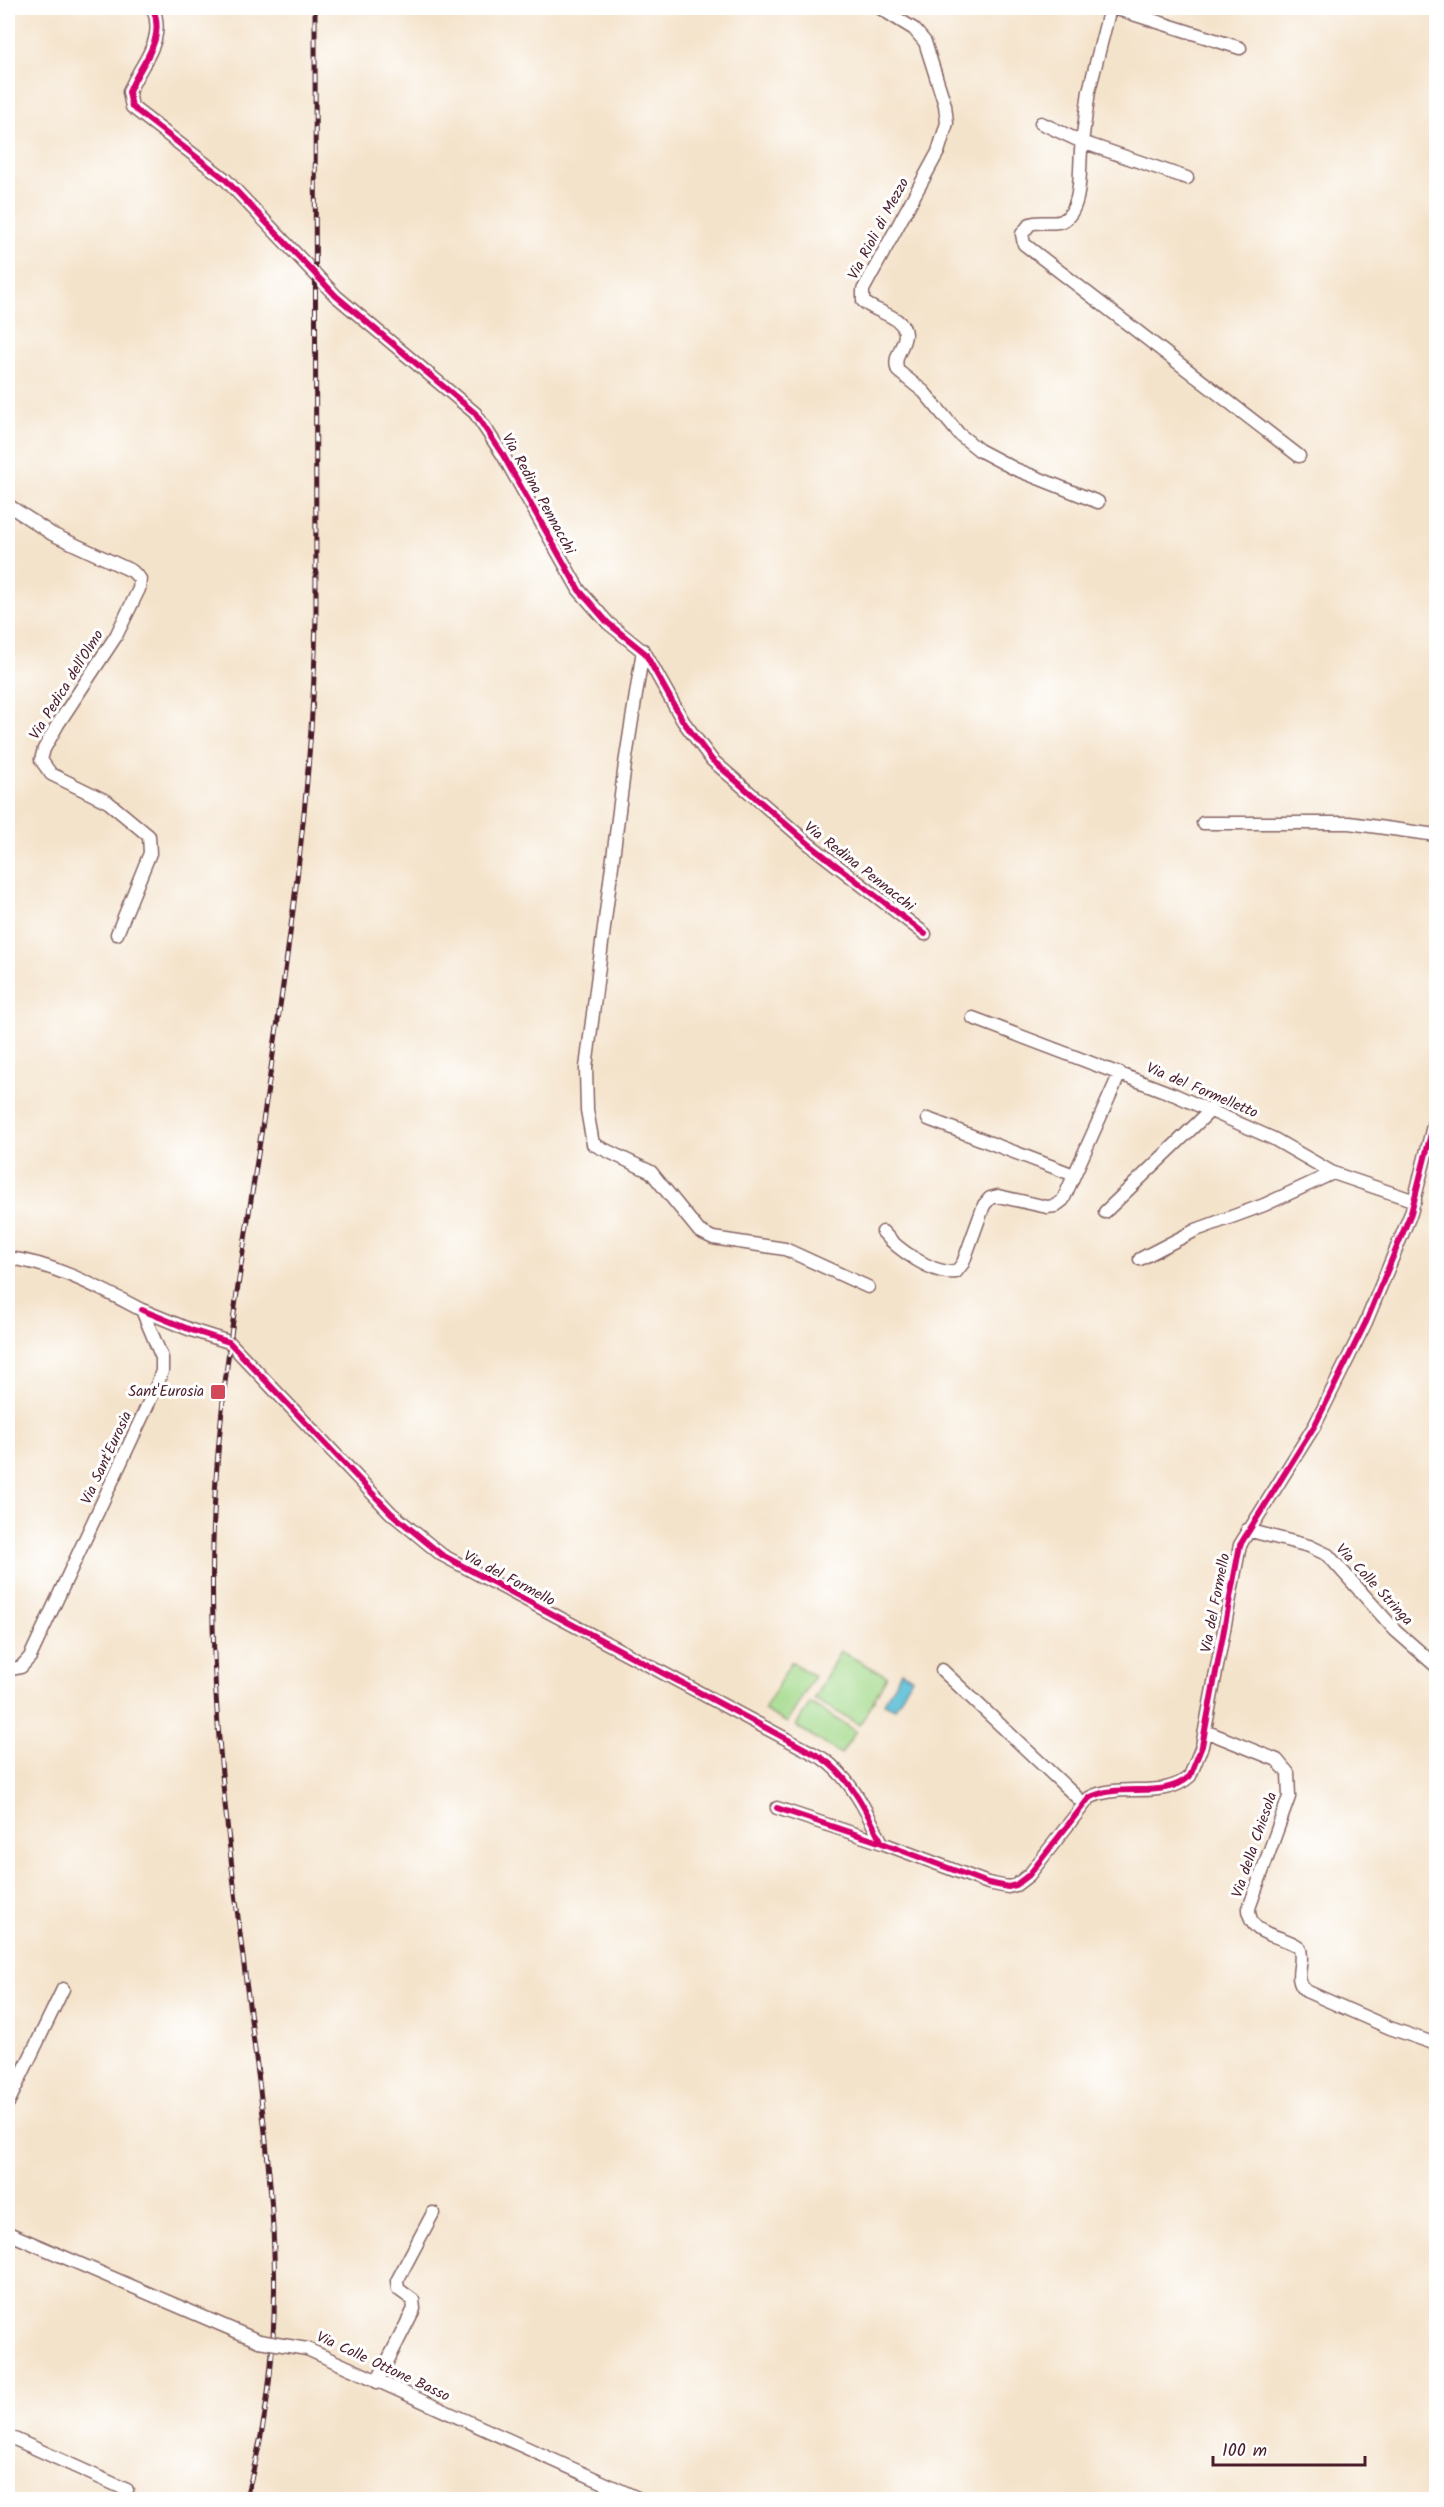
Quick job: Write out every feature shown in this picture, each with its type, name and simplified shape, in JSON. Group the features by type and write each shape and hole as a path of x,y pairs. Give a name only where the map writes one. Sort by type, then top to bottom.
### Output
{"street":[{"name":"Via Redina Pennacchi","path":"153,8 157,35 150,54 129,92 132,107 228,182 336,296 475,413 495,441 579,590 604,619 643,650 683,721 721,769 815,849 925,934"},
{"name":"Via Rioli di Mezzo","path":"880,8 910,26 925,42 945,105 947,123 939,149 862,290 863,301 903,327 904,338 896,361 898,371 927,395 964,438 1002,463 1098,502"},
{"path":"1240,48 1112,8 1089,91 1077,196 1071,213 1060,222 1038,222 1027,226 1022,234 1024,244 1299,456"},
{"path":"1041,123 1082,142 1187,178"},
{"name":"Via Pedica dell'Olmo","path":"8,505 52,534 132,571 140,579 139,589 116,636 63,716 41,758 42,765 48,772 108,802 149,836 150,853 117,934"},
{"path":"643,650 625,764 586,1068 590,1137 601,1149 651,1172 703,1234 785,1250 868,1287"},
{"path":"1203,823 1348,822 1437,835"},
{"name":"Via del Formelletto","path":"973,1018 1120,1073 1210,1110 1274,1139 1333,1173 1415,1201"},
{"path":"883,1232 907,1255 945,1271 956,1272 963,1263 987,1199 996,1195 1052,1207 1063,1200 1120,1073"},
{"path":"1105,1212 1210,1110"},
{"name":"Via del Formello","path":"1083,1803 1098,1794 1166,1788 1185,1780 1196,1767 1205,1731 1234,1566 1247,1530 1293,1461 1321,1413 1389,1270 1415,1201 1437,1114"},
{"path":"928,1119 1074,1175"},
{"path":"1140,1259 1196,1230 1257,1208 1333,1173"},
{"path":"8,1258 26,1261 62,1274 142,1310"},
{"name":"Via del Formello","path":"142,1310 232,1344 391,1514 441,1555 822,1758 841,1774 856,1795 882,1843"},
{"name":"Via Sant'Eurosia","path":"8,1670 21,1667 29,1659 161,1377 162,1356 142,1310"},
{"name":"Via Colle Stringa","path":"1247,1530 1309,1546 1328,1555 1395,1630 1437,1666"},
{"path":"777,1808 882,1843 988,1883 1012,1887 1024,1881 1083,1803 942,1670"},
{"name":"Via della Chiesola","path":"1205,1731 1276,1760 1288,1773 1289,1797 1250,1908 1254,1925 1262,1932 1299,1947 1301,1954 1298,1977 1306,1991 1390,2028 1437,2044"},
{"path":"8,2103 63,1989"},
{"path":"377,2382 414,2309 413,2300 398,2289 397,2281 433,2213"},
{"name":"Via Colle Ottone Basso","path":"8,2233 259,2341 307,2349 642,2499"},
{"path":"8,2436 127,2490"}],"green space":[{"path":"840,1651 887,1676 860,1725 814,1699"},
{"path":"791,1662 814,1676 787,1723 764,1710"},
{"path":"810,1703 856,1731 841,1754 796,1726"}],"water":[{"path":"901,1672 912,1678 895,1708 884,1703"}],"railway":[{"path":"245,2500 261,2437 270,2373 274,2309 274,2245 263,2117 221,1767 214,1655 213,1543 218,1450 228,1358 295,896 314,685 316,615 315,8"}],"cycle path":[{"path":"153,8 156,20 154,42 129,92 132,107 225,179 336,296 475,413 503,455 579,590 608,623 645,653 683,721 712,760 809,844 925,934"},
{"path":"777,1808 882,1843 988,1883 1008,1887 1016,1885 1029,1875 1089,1798 1114,1791 1167,1788 1190,1776 1202,1746 1240,1545 1315,1425 1366,1322 1411,1213 1436,1114"},
{"path":"142,1310 191,1330 229,1342 391,1513 442,1555 822,1758 842,1775 850,1786 882,1843"}],"place":[{"name":"Sant'Eurosia","path":"218,1392"}]}
